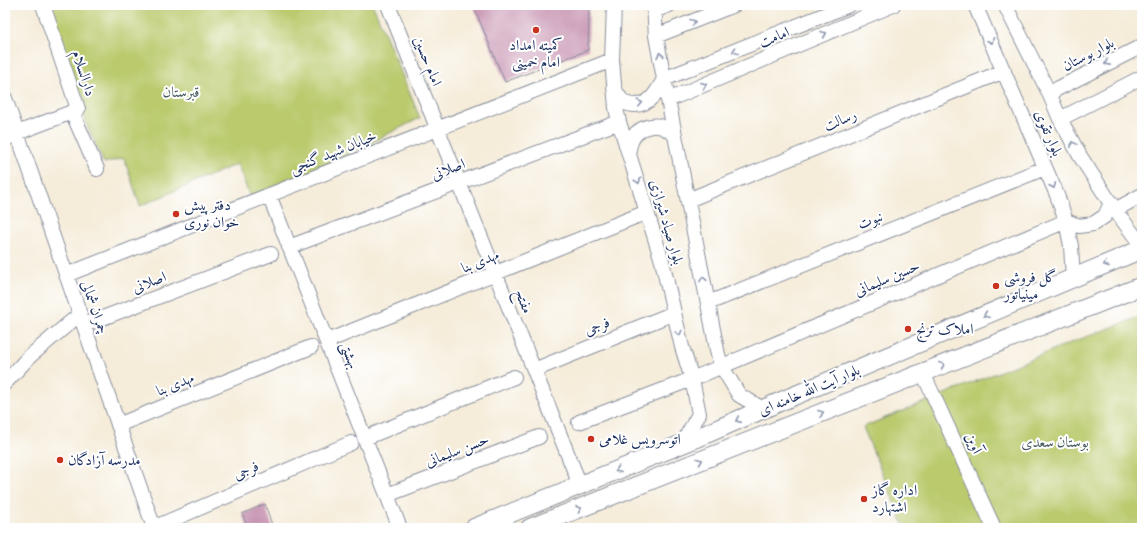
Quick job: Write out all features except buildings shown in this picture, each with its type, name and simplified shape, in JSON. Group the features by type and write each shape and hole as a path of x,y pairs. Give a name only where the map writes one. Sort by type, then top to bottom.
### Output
{"main road":[{"name":"بلوار آیت الله خامنه ای","path":"474,528 682,444 1142,249"},
{"name":"بلوار آیت الله خامنه ای","path":"530,528 1142,286"}],"street":[{"name":"دارالسلام","path":"43,5 78,109 72,112 97,169"},
{"name":"امام حسین","path":"388,5 437,129"},
{"name":"بلوار صیاد شیرازی","path":"614,5 612,60 616,108 662,261 682,347 692,379 699,414 682,444"},
{"path":"654,8 669,5"},
{"path":"656,36 734,5"},
{"name":"امامت","path":"664,79 849,5"},
{"name":"امامت","path":"668,100 893,5"},
{"name":"بلوار تقوی","path":"975,5 1057,195 1066,221 1071,246 1073,278"},
{"name":"بلوار تقوی","path":"1005,5 1049,93 1060,119 1080,156 1113,207 1142,246"},
{"name":"بلوار صیاد شیرازی","path":"654,8 656,36 718,355 722,367 739,395 763,409"},
{"name":"بلوار بوستان","path":"1049,93 1142,46"},
{"name":"خیابان شهید گنجی","path":"66,275 612,60"},
{"name":"رسالت","path":"688,200 1004,72"},
{"path":"1060,119 1142,77"},
{"path":"614,87 621,99 629,104 640,105 651,100 658,91 664,79"},
{"name":"چمران شمالی","path":"5,98 154,528"},
{"path":"5,140 17,133 72,112"},
{"name":"اصلانی","path":"289,247 619,122"},
{"path":"629,151 631,140 637,132 646,126 657,125 667,129 675,136"},
{"name":"مفتح","path":"437,129 580,485"},
{"name":"نبوت","path":"708,303 1045,168"},
{"name":"بهشتی","path":"269,195 400,528"},
{"path":"1066,221 1079,226 1093,224 1105,216 1113,207 1142,195"},
{"name":"مهدی بنا","path":"326,341 647,212"},
{"name":"حسین سلیمانی","path":"692,379 1066,221"},
{"name":"اصلانی","path":"5,383 29,357 82,319 271,254"},
{"name":"فرجی","path":"534,370 674,313"},
{"name":"مهدی بنا","path":"118,425 311,347"},
{"name":"آوین","path":"923,373 994,528"},
{"path":"365,438 514,377"},
{"path":"579,422 692,379"},
{"name":"حسن سلیمانی","path":"387,495 539,437"},
{"name":"فرجی","path":"154,528 351,444"}],"green space":[{"name":"قبرستان","path":"49,5 373,5 420,118 252,202 237,164 140,206 124,158 104,163 83,117"},
{"name":"بوستان سعدی","path":"1142,316 1142,528 905,528 863,427 1075,341"}],"place":[{"name":"کمیته امداد امام خمینی","path":"536,30"},
{"name":"دفتر پیش خوان نوری","path":"176,214"},
{"name":"گل فروشی مینیاتور","path":"996,286"},
{"name":"املاک ترنج","path":"908,329"},
{"name":"اتوسرویس غلامی","path":"591,439"},
{"name":"مدرسه آزادگان","path":"60,460"},
{"name":"اداره گاز اشتهارد","path":"864,499"}]}
